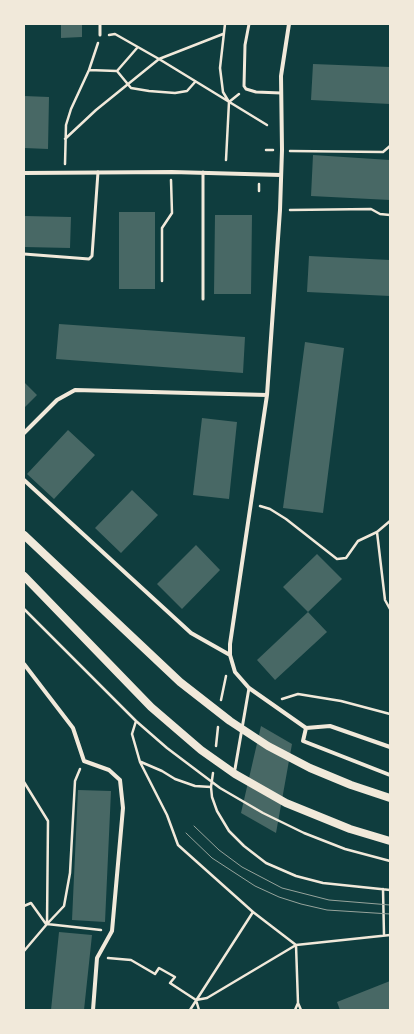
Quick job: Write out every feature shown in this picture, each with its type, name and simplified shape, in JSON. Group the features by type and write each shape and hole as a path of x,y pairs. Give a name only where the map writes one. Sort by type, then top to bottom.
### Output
{"main road":[{"path":"24,534 180,682 230,721 268,746 310,768 351,785 390,798"},
{"path":"24,576 172,726 201,750 235,774 286,803 350,829 390,841"}],"street":[{"path":"289,24 281,76 282,150 280,210 267,395 230,655 235,672 249,688 306,728 330,726 390,747"},
{"path":"24,173 203,172 281,175"},
{"path":"24,432 57,400 75,390 267,395"},
{"path":"24,480 191,633 230,655"},
{"path":"24,664 73,728 84,761 108,770 120,780 123,808 112,931 97,958 92,1010"},
{"path":"306,728 303,741 390,775"}],"lane":[{"path":"100,24 100,35"},
{"path":"249,24 245,45 244,86 246,89 256,92 281,93"},
{"path":"24,254 89,258 92,256 98,172"},
{"path":"203,172 203,299"},
{"path":"235,769 249,688"}],"path":[{"path":"225,24 223,34 221,85 229,102 226,160"},
{"path":"65,173 66,125 71,109 89,70 100,35 115,34 267,125"},
{"path":"65,139 128,83 159,59 223,34"},
{"path":"117,71 137,48"},
{"path":"89,70 117,71 131,88 136,90 175,93 187,91 195,82"},
{"path":"266,150 383,152 390,146"},
{"path":"162,281 162,228 172,214 172,172"},
{"path":"280,210 371,210 380,214 390,214"},
{"path":"251,504 270,509 286,519 337,559 346,558 358,541 377,532 390,521"},
{"path":"377,532 385,600 390,609"},
{"path":"24,609 136,720 168,748 220,788 263,813 304,833 345,849 390,861"},
{"path":"221,705 230,655"},
{"path":"275,707 283,698 298,694 341,701 390,714"},
{"path":"136,720 132,734 140,762 167,815 178,845 252,912 296,946"},
{"path":"216,750 219,720"},
{"path":"24,951 64,906 70,873 75,781 84,761"},
{"path":"140,762 162,770 175,780 196,786 211,787"},
{"path":"213,772 211,787 217,811 228,831 266,863 296,876 323,883 390,890"},
{"path":"24,782 48,821 47,924"},
{"path":"383,889 384,935"},
{"path":"24,906 31,903 47,924 87,929"},
{"path":"190,1010 252,912"},
{"path":"196,1000 207,998 296,946 390,935"},
{"path":"296,946 298,1003 301,1010"},
{"path":"97,958 130,960 155,974 159,968 175,977 170,983 196,1000 199,1010"},
{"path":"295,1010 298,1003"}],"building":[{"path":"61,24 82,24 82,37 61,38"},
{"path":"313,64 390,67 390,104 311,100"},
{"path":"24,96 49,97 48,149 24,148"},
{"path":"313,155 390,160 390,200 311,196"},
{"path":"119,212 155,212 155,289 119,289"},
{"path":"215,215 252,215 251,294 214,294"},
{"path":"24,216 71,217 70,248 24,247"},
{"path":"309,256 390,260 390,296 307,292"},
{"path":"59,324 245,337 243,373 56,359"},
{"path":"305,342 344,348 323,513 283,508"},
{"path":"24,382 37,395 24,408"},
{"path":"202,418 237,422 229,499 193,495"},
{"path":"68,430 95,455 54,499 27,474"},
{"path":"132,490 158,515 121,553 95,528"},
{"path":"196,545 220,570 182,609 157,584"},
{"path":"317,554 342,579 308,612 283,587"},
{"path":"308,612 327,632 275,680 257,660"},
{"path":"261,726 292,744 276,833 241,813"},
{"path":"78,790 111,791 105,922 72,920"},
{"path":"59,932 92,935 84,1010 51,1010"},
{"path":"390,981 390,1010 340,1010 337,1002"}],"tram line":[{"path":"194,826 219,850 242,867 282,888 329,900 390,905"},
{"path":"186,833 212,858 255,886 279,897 327,910 390,914"}]}
